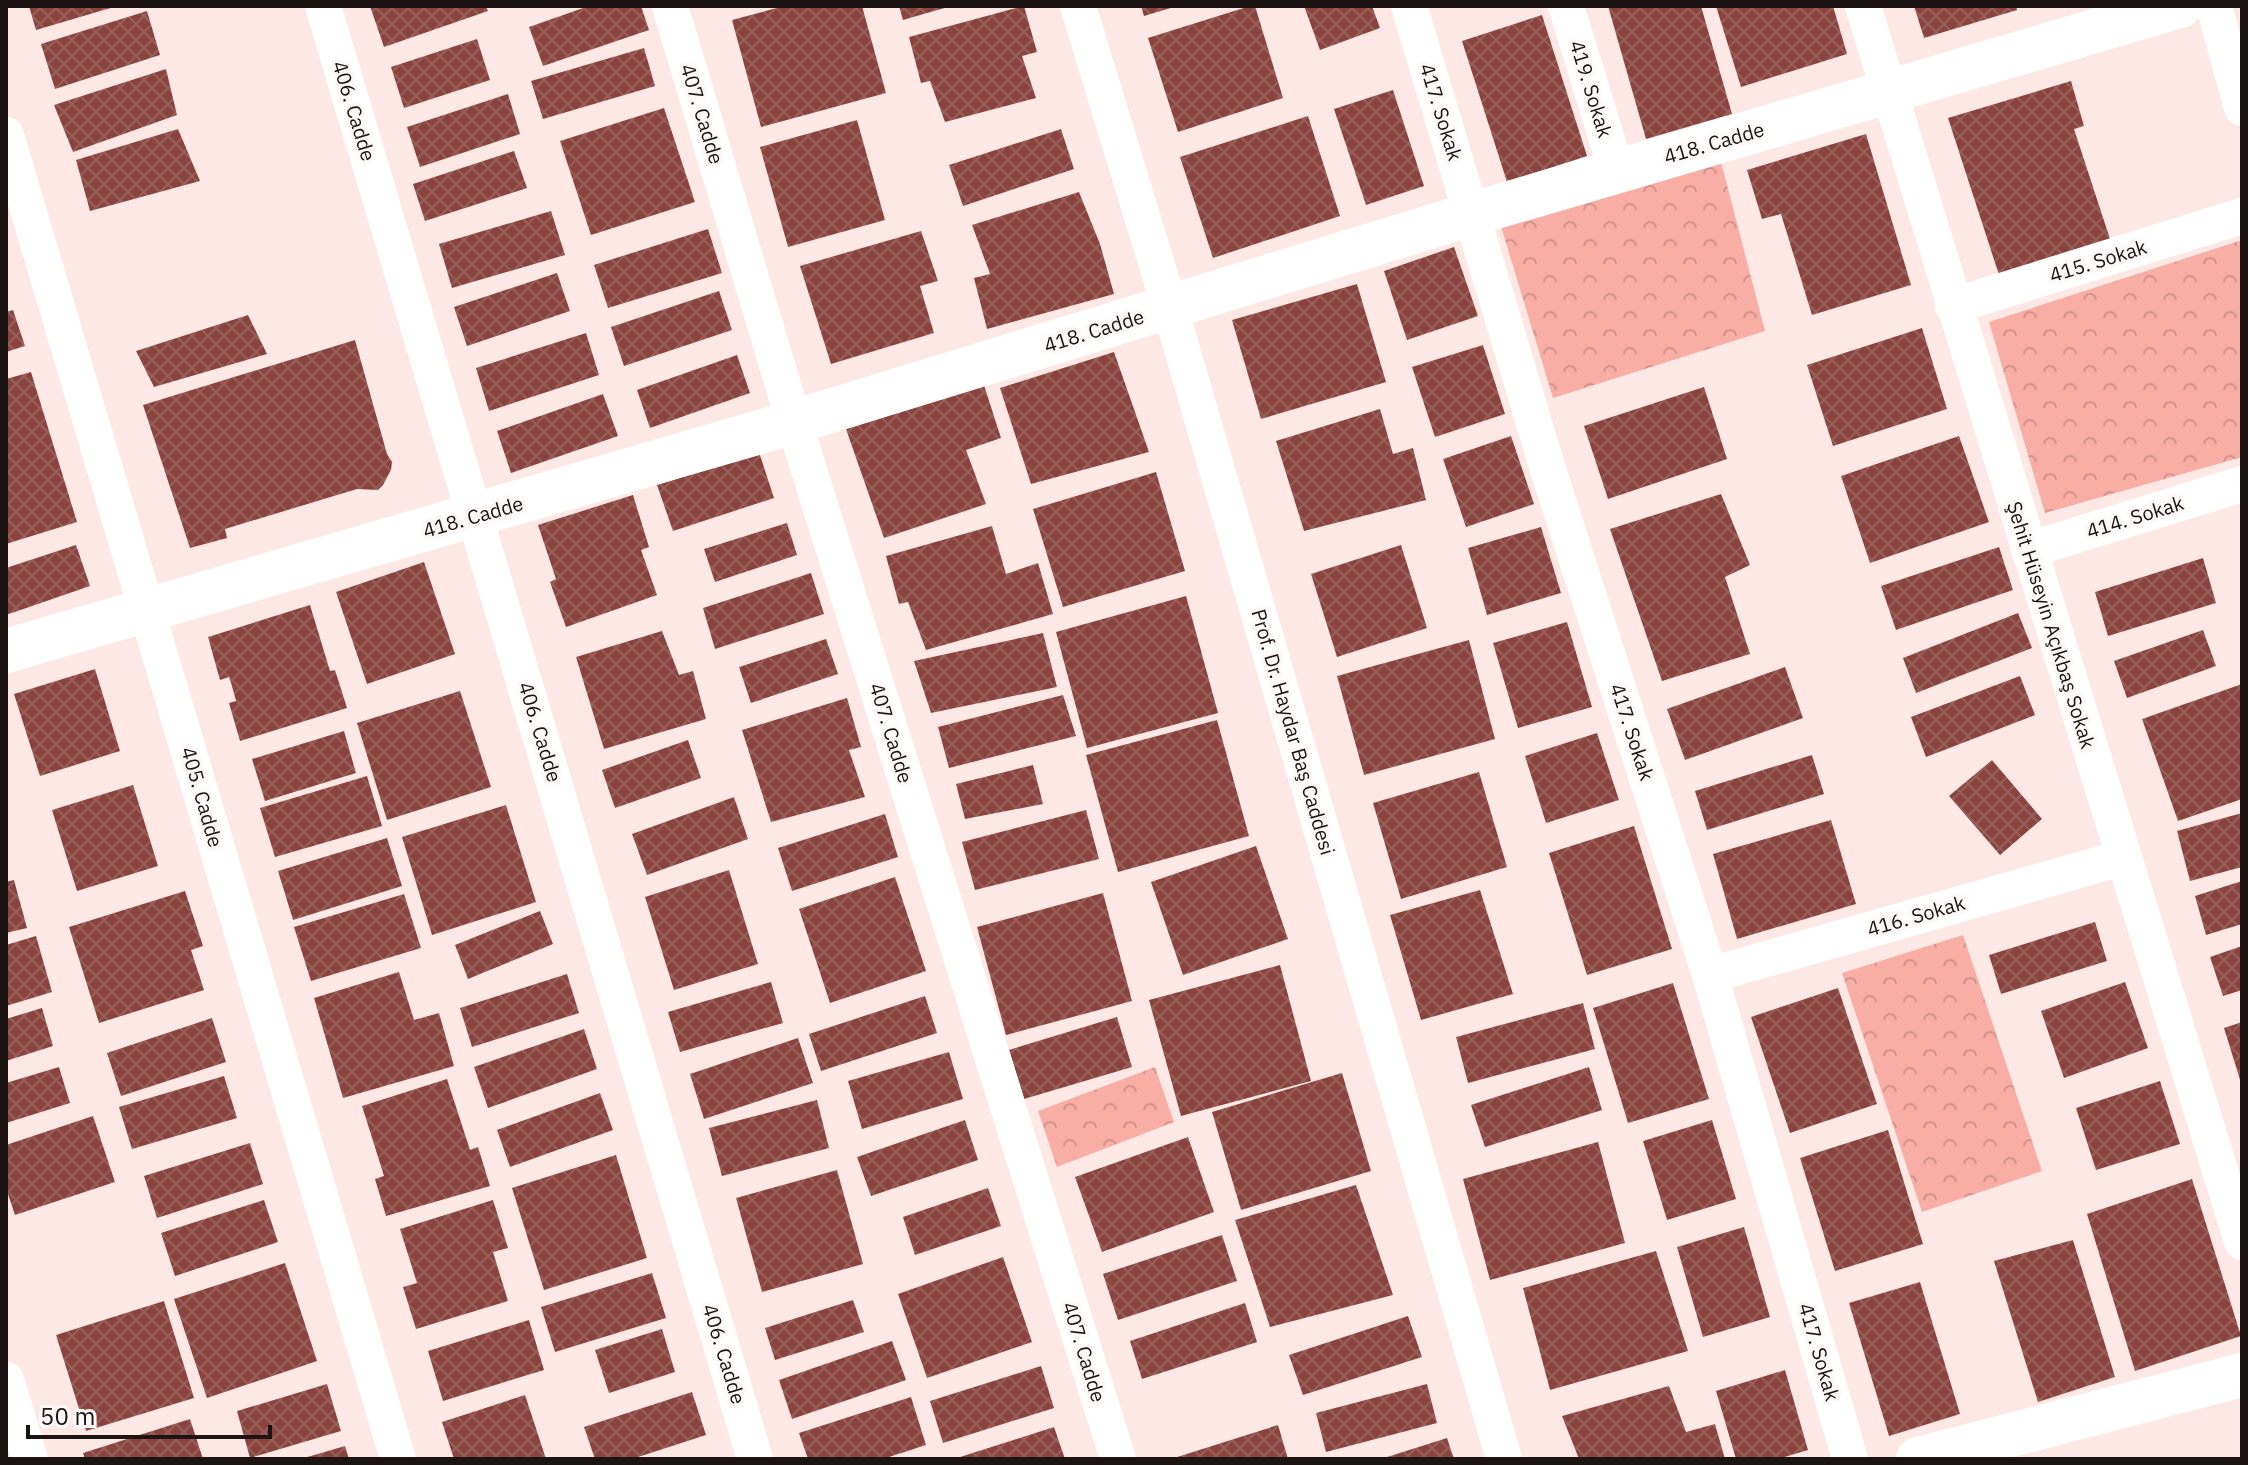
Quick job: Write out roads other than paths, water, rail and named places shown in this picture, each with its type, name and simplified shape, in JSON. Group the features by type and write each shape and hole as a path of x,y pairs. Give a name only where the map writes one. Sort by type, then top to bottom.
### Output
{"street":[{"name":"406. Cadde","path":"323,6 755,1459"},
{"name":"407. Cadde","path":"670,6 794,422 1118,1459"},
{"name":"Prof. Dr. Haydar Baş Caddesi","path":"1078,6 1170,308 1504,1459"},
{"name":"417. Sokak","path":"1409,6 1546,463 1710,975 1850,1459"},
{"name":"419. Sokak","path":"1566,6 1617,172"},
{"name":"Şehit Hüseyin Açıkbaş Sokak","path":"1863,6 2242,1242"},
{"name":"418. Cadde","path":"6,651 794,422 1472,214 2180,6"},
{"path":"2214,6 2242,108"},
{"name":"405. Cadde","path":"6,135 398,1459"},
{"name":"415. Sokak","path":"1953,306 2242,216"},
{"name":"414. Sokak","path":"2028,550 2242,484"},
{"name":"416. Sokak","path":"1710,975 2122,858"},
{"path":"1918,1459 2242,1375"},
{"path":"6,1380 30,1459"}]}
